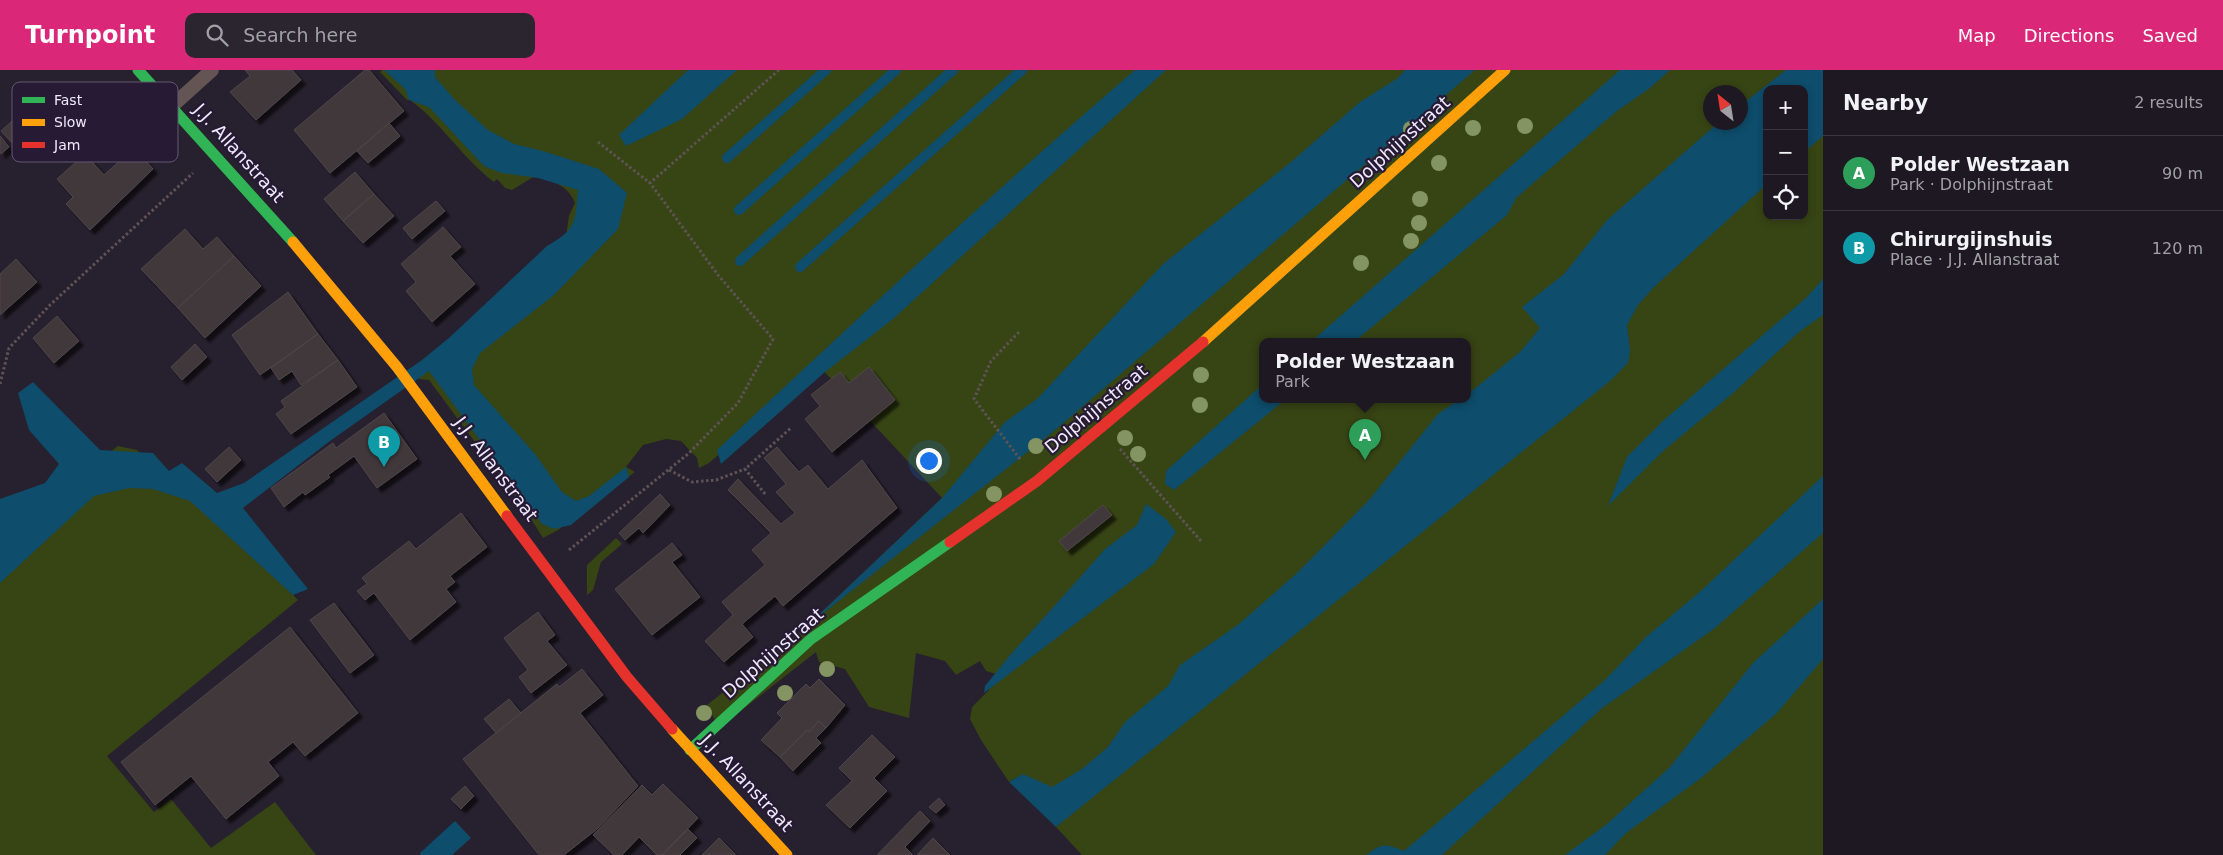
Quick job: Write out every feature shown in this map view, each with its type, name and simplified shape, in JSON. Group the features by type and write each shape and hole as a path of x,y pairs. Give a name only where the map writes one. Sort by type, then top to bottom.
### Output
{"street":[{"name":"J.J. Allanstraat","path":"138,70 149,82"},
{"name":"Dolphijnstraat","path":"690,750 810,639 1037,480 1102,427 1201,343 1505,70"},
{"name":"J.J. Allanstraat","path":"178,115 276,222 397,367 627,677 690,750 787,855"}],"lane":[{"name":"J.J. Allanstraat","path":"178,101 212,70"}],"path":[{"path":"650,183 779,70"},
{"path":"546,568 688,454 738,403 773,340 718,275 650,183 598,142"},
{"path":"0,384 9,348 50,305 214,154"},
{"path":"1020,332 991,361 974,399 1022,461"},
{"path":"668,470 692,482 716,480 745,469 792,427"},
{"path":"1102,427 1201,541"},
{"path":"745,469 766,494"}],"green space":[{"path":"382,70 1823,70 1823,855 1082,855 1056,827 1061,823 1016,778 1009,782 981,740 970,719 972,707 989,690 1002,666 996,674 986,671 980,661 956,675 945,661 916,653 909,718 869,707 845,669 819,662 816,652 719,728 707,705 807,626 942,498 820,367 709,463 699,468 697,458 681,441 666,439 643,445 626,467 635,472 558,530 543,538 526,511 429,380 418,379 566,236 569,216 575,203 565,188 538,174 512,190 505,188 497,179 494,182 472,162 432,119 410,100 407,100 380,72"},
{"path":"118,446 137,450 166,480 193,492 298,600 107,756 154,812 171,799 211,848 275,802 316,855 0,855 0,507 79,476"},
{"path":"616,538 622,544 601,562 593,590 587,595 587,565"}],"water":[{"path":"384,70 435,70 435,77 455,100 488,130 514,144 599,169 627,193 618,229 554,295 480,353 472,369 474,385 535,454 562,492 576,501 589,496 626,467 629,477 571,525 554,529 542,524 429,371 330,441 243,508 308,589 293,595 190,501 153,489 129,488 94,496 0,583 0,499 45,483 59,464 29,430 18,393 33,382 100,450 153,453 169,471 182,463 217,493 244,483 422,360 450,337 547,246 564,235 573,224 578,190 538,178 502,173 484,166 429,107 409,100 405,89"},
{"path":"688,70 737,70 682,119 626,146 619,135"},
{"path":"1135,70 1166,70 893,319 825,372 721,464 717,450 976,210"},
{"path":"1405,70 1475,70 1054,431 807,626 942,498 1005,422 1037,399 1163,264 1291,162 1360,102 1398,78"},
{"path":"1620,70 1670,70 1650,88 1617,111 1516,198 1507,215 1359,338 1315,338"},
{"path":"1786,70 1823,70 1823,136 1808,149 1808,85 1767,85"},
{"path":"1763,88 1763,188 1654,287 1638,305 1627,325 1630,351 1628,363 1610,381 1056,827 1009,782 1023,774 1052,787 1082,769 1108,747 1125,722 1168,686 1180,665 1239,624 1297,573 1369,500 1438,414 1454,403 1471,403 1471,392 1520,352 1540,328 1522,307 1564,274 1607,220 1710,130 1748,130 1748,100"},
{"path":"1823,279 1823,315 1799,332 1732,394 1663,451 1608,506 1627,457 1664,420 1806,298"},
{"path":"1259,388 1259,403 1281,403 1174,490 1165,484 1166,471"},
{"path":"1823,476 1823,533 1715,628 1601,709 1442,855 1366,855 1381,846 1393,847 1404,851 1605,680 1646,637 1702,590"},
{"path":"1146,504 1166,519 1176,532 1154,564 984,693 985,686 1011,654 1105,549 1137,525"},
{"path":"1823,599 1823,659 1777,713 1701,778 1626,833 1605,855 1565,855 1607,824 1670,767 1753,663"},
{"path":"455,821 471,838 452,855 421,855 420,853"}],"building":[{"path":"245,70 292,70 301,80 256,120 230,92 250,76"},
{"path":"365,70 369,70 404,111 330,173 294,130"},
{"path":"12,121 12,143 1,131"},
{"path":"389,123 400,136 368,163 357,151"},
{"path":"0,136 9,147 1,154 0,152"},
{"path":"76,162 92,162 104,175 118,162 147,162 153,169 90,230 66,204 73,197 57,179"},
{"path":"355,172 374,194 343,221 324,199"},
{"path":"374,194 394,216 363,243 343,221"},
{"path":"436,201 445,211 412,239 403,228"},
{"path":"443,227 461,247 450,256 475,284 432,322 406,291 416,282 401,264"},
{"path":"185,229 203,249 217,237 234,256 178,308 141,269"},
{"path":"234,256 261,286 205,338 178,308"},
{"path":"16,259 37,282 0,315 0,274"},
{"path":"288,292 318,334 260,375 232,335"},
{"path":"57,316 79,341 54,363 33,338"},
{"path":"318,334 338,360 301,385 292,371 279,380 271,368"},
{"path":"195,344 207,357 182,380 171,367"},
{"path":"338,360 357,387 291,434 276,414 285,407 281,401"},
{"path":"869,367 895,400 832,452 805,419 820,406 811,395 840,372 849,383"},
{"path":"384,413 417,459 377,488 354,456 328,475 330,477 305,495 303,492 284,507 271,488 333,443 336,448"},
{"path":"229,447 241,460 217,482 205,469"},
{"path":"777,447 799,472 808,465 828,489 862,460 897,508 783,606 775,596 742,624 753,637 724,662 705,641 733,615 722,602 765,565 752,550 771,533 728,490 738,479 781,524 795,513 776,492 786,484 764,458"},
{"path":"660,494 670,505 643,533 639,528 625,540 619,533"},
{"path":"1103,505 1112,515 1067,551 1059,541"},
{"path":"461,513 487,547 450,576 455,582 446,589 456,602 410,640 374,593 365,600 357,591 367,584 362,578 409,541 416,549"},
{"path":"672,543 682,555 672,562 700,597 652,635 615,589"},
{"path":"334,603 374,655 350,673 310,620"},
{"path":"538,612 555,635 547,641 567,665 531,693 519,677 528,670 504,638"},
{"path":"290,627 358,713 305,756 293,742 268,762 279,776 226,819 191,776 155,805 121,762"},
{"path":"582,669 603,695 580,713 638,786 597,829 564,855 539,855 463,759 557,684 559,687"},
{"path":"819,679 845,705 826,728 819,721 809,732 807,730 780,757 761,740 782,718 777,713 806,684 810,688"},
{"path":"509,699 521,713 496,733 484,719"},
{"path":"819,721 826,728 816,738 821,743 793,771 780,757 807,730 809,732"},
{"path":"872,735 895,757 874,778 887,791 850,828 826,805 852,781 839,768"},
{"path":"663,784 698,818 662,855 657,855 639,837 622,855 614,855 593,835 642,785 652,795"},
{"path":"465,786 474,796 461,809 451,799"},
{"path":"939,798 945,805 936,813 929,807"},
{"path":"920,811 930,821 905,847 913,855 877,855"},
{"path":"688,829 697,838 680,855 664,855 663,854"},
{"path":"719,838 736,855 702,855"},
{"path":"933,838 950,855 917,855"}],"waterway":[{"path":"727,158 826,70"},
{"path":"739,210 896,70"},
{"path":"740,261 953,70"},
{"path":"800,267 1022,70"}],"traffic: fast":[{"path":"138,70 149,82"},
{"path":"178,114 293,242"},
{"path":"690,750 811,639 950,542"}],"traffic: slow":[{"path":"1203,342 1505,70"},
{"path":"293,242 397,367 507,516"},
{"path":"672,729 787,855"}],"traffic: jam":[{"path":"950,542 1037,481 1203,342"},
{"path":"507,516 627,677 672,729"}],"place":[{"name":"Polder Westzaan","path":"1365,460"},
{"name":"Chirurgijnshuis","path":"384,467"}]}
